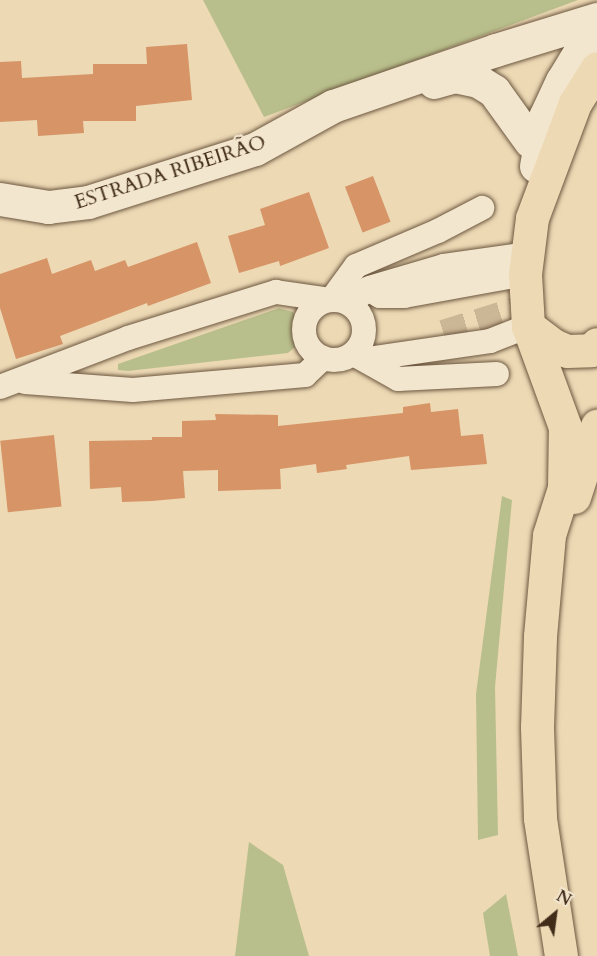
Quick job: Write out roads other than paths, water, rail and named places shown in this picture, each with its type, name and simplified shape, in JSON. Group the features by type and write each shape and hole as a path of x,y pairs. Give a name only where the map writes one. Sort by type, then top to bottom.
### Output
{"highway":[{"path":"561,956 540,818 537,727 540,636 549,536 564,488 565,427 528,326 526,264 542,148 575,104 594,40"},
{"path":"542,148 597,93"},
{"path":"528,326 553,345 567,351 591,350 597,344"},
{"path":"540,636 566,525 597,426"}],"street":[{"name":"ESTRADA RIBEIRÃO","path":"0,199 42,207 88,202 255,149 333,106 594,40"},
{"path":"532,210 538,146 545,117 562,81 594,40"},
{"name":"ESTRADA RIBEIRÃO","path":"333,106 455,76 467,77 478,81 494,92 542,148"},
{"path":"340,302 356,266 438,231 482,208"},
{"path":"10,384 129,338 276,292 340,302 363,320 363,340 351,355 332,361 322,358 308,345 304,326 313,309 340,302 368,289 444,266 526,264"},
{"path":"357,356 366,359 490,341 528,326"},
{"path":"357,356 371,347 443,332"},
{"path":"357,356 376,369 398,379 497,374"},
{"path":"10,384 133,390 304,375 322,358"}],"tunnel":[{"path":"443,332 525,306"}]}
